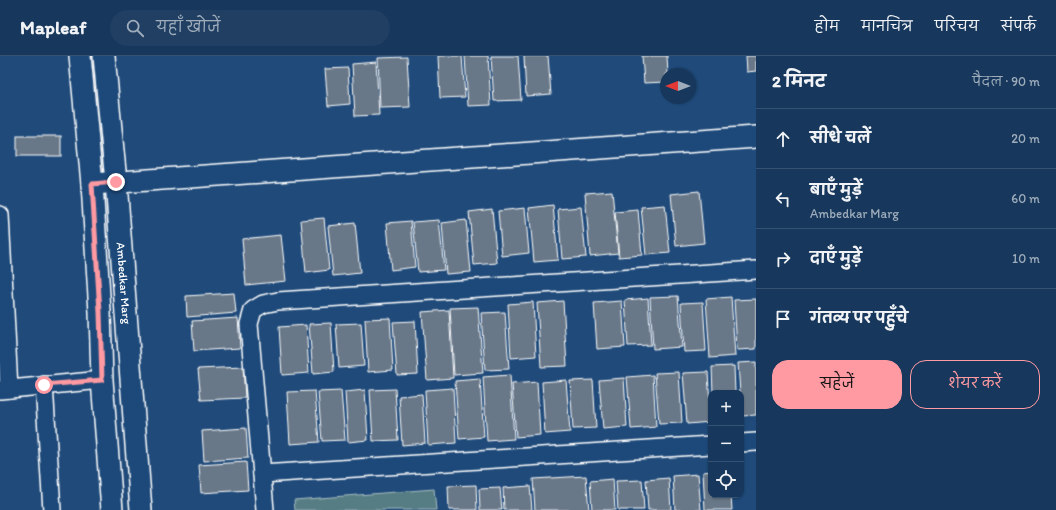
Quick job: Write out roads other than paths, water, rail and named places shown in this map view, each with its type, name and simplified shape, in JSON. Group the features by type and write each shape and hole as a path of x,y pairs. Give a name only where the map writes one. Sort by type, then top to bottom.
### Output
{"street":[{"name":"Ambedkar Marg","path":"80,56 92,184 100,312 102,380 112,510"},
{"name":"Ambedkar Marg","path":"104,56 116,182 141,510"},
{"path":"92,184 756,137"},
{"path":"0,215 4,389 102,380"},
{"path":"264,510 249,324 253,310 263,304 278,301 756,270"},
{"path":"44,385 52,510"},
{"path":"744,443 756,442"},
{"path":"262,474 708,445"}]}
